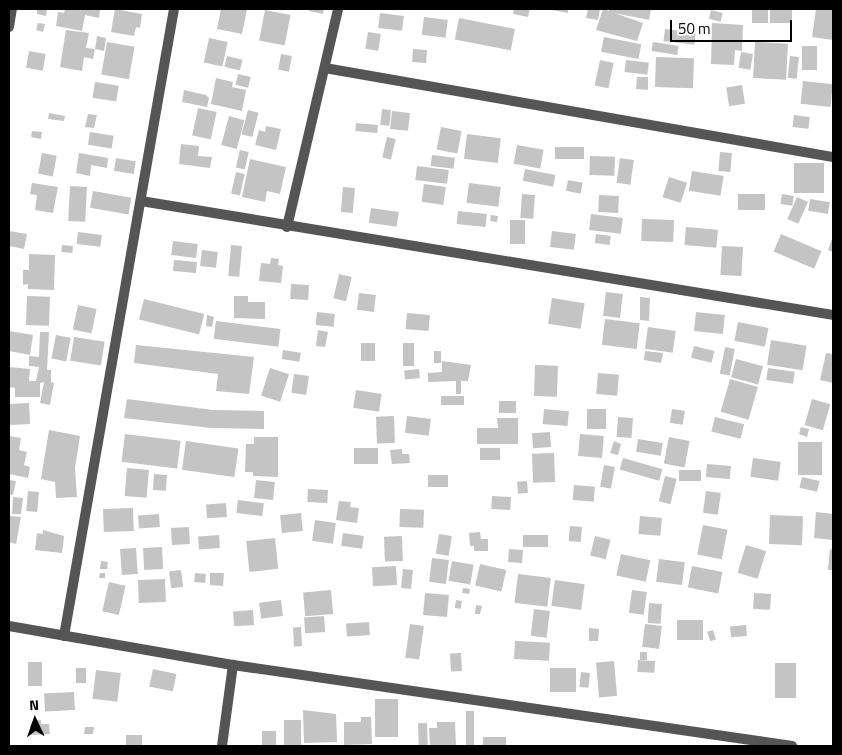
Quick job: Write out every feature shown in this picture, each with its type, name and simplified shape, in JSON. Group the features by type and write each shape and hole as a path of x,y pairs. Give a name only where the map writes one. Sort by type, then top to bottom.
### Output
{"street":[{"path":"9,27 12,9"},
{"path":"64,636 174,9"},
{"path":"287,227 338,9"},
{"path":"325,68 833,157"},
{"path":"141,201 287,227 833,315"},
{"path":"9,626 233,665 792,746"},
{"path":"222,746 233,665"}],"building":[{"path":"37,9 47,9 46,16 37,14"},
{"path":"65,9 100,10 99,18 85,15 82,31 56,26 58,12 64,13"},
{"path":"115,9 142,14 140,28 136,27 134,36 111,32"},
{"path":"221,9 247,9 242,34 217,29"},
{"path":"309,9 324,9 323,14 309,11"},
{"path":"514,9 530,9 528,17 513,14"},
{"path":"546,9 568,9 568,13"},
{"path":"588,9 600,9 598,20 586,18"},
{"path":"603,9 643,23 637,41 596,30"},
{"path":"609,9 651,9 649,20 609,12"},
{"path":"752,9 768,9 768,23 752,23"},
{"path":"770,9 792,9 792,23 770,23"},
{"path":"816,9 833,10 833,40 812,37"},
{"path":"265,10 291,15 285,45 259,40"},
{"path":"711,10 723,13 720,22 709,19"},
{"path":"380,13 404,16 402,31 378,28"},
{"path":"424,17 448,20 446,38 422,35"},
{"path":"459,18 515,29 511,50 455,40"},
{"path":"38,23 45,24 43,32 36,30"},
{"path":"712,23 743,25 742,51 735,50 734,65 711,64"},
{"path":"665,29 696,33 694,45 664,41"},
{"path":"66,30 89,33 86,48 95,49 93,59 84,57 82,71 60,67"},
{"path":"368,32 381,34 378,51 365,49"},
{"path":"97,36 106,38 104,51 95,49"},
{"path":"604,37 641,44 638,59 601,52"},
{"path":"209,38 228,42 222,66 204,62"},
{"path":"107,42 135,47 129,79 101,74"},
{"path":"653,42 679,46 677,55 652,51"},
{"path":"755,42 788,44 786,80 753,78"},
{"path":"802,46 817,46 817,70 802,70"},
{"path":"413,49 427,50 426,63 412,62"},
{"path":"29,51 46,54 43,71 26,68"},
{"path":"741,52 753,54 750,70 738,68"},
{"path":"281,54 292,56 289,72 278,70"},
{"path":"227,56 243,60 240,71 224,67"},
{"path":"790,56 799,57 797,79 788,78"},
{"path":"656,57 694,58 693,88 655,87"},
{"path":"600,60 614,63 608,88 595,85"},
{"path":"626,60 649,63 647,75 625,72"},
{"path":"238,74 251,77 248,88 236,85"},
{"path":"637,77 648,77 648,90 636,89"},
{"path":"216,78 233,82 232,87 246,90 242,111 211,104"},
{"path":"803,81 833,84 830,107 801,104"},
{"path":"95,82 119,86 116,102 92,98"},
{"path":"742,85 745,104 729,106 726,88"},
{"path":"184,90 206,95 209,98 207,107 182,102"},
{"path":"198,108 217,112 211,139 192,135"},
{"path":"382,109 391,110 389,126 380,125"},
{"path":"248,110 259,113 252,137 242,134"},
{"path":"392,111 410,113 408,131 390,129"},
{"path":"49,113 65,116 64,121 48,119"},
{"path":"88,114 97,115 94,128 85,127"},
{"path":"794,115 810,117 808,129 793,127"},
{"path":"229,116 244,120 237,149 221,145"},
{"path":"356,123 378,125 377,133 355,131"},
{"path":"266,126 281,129 276,150 255,145 259,130 265,132"},
{"path":"441,127 462,131 457,154 437,150"},
{"path":"32,131 42,132 41,139 31,137"},
{"path":"90,132 114,136 112,149 88,145"},
{"path":"467,134 501,138 498,163 464,159"},
{"path":"387,137 396,139 391,159 382,157"},
{"path":"181,144 199,146 198,156 212,157 210,168 179,164"},
{"path":"517,145 544,150 540,168 514,164"},
{"path":"555,147 584,147 584,159 555,159"},
{"path":"240,150 249,152 245,170 236,168"},
{"path":"720,152 732,153 730,172 718,171"},
{"path":"42,153 57,156 53,176 38,174"},
{"path":"79,153 108,158 107,168 91,165 90,176 76,173"},
{"path":"432,155 455,158 453,169 431,166"},
{"path":"590,156 615,157 614,176 589,175"},
{"path":"116,158 136,161 134,174 114,171"},
{"path":"620,158 634,160 630,185 617,183"},
{"path":"250,159 286,167 280,194 267,191 265,202 242,197"},
{"path":"794,163 824,163 824,193 794,193"},
{"path":"417,166 449,170 447,184 415,180"},
{"path":"525,169 555,175 553,187 523,181"},
{"path":"692,171 724,176 720,196 689,191"},
{"path":"236,172 245,174 240,195 231,193"},
{"path":"669,177 687,183 681,203 663,197"},
{"path":"568,180 583,183 581,194 566,191"},
{"path":"32,183 58,187 53,213 35,210 37,195 30,194"},
{"path":"469,183 501,187 498,207 467,203"},
{"path":"424,184 446,187 443,205 421,202"},
{"path":"70,186 87,187 85,222 68,221"},
{"path":"343,187 355,188 353,213 341,212"},
{"path":"93,191 131,198 128,215 90,208"},
{"path":"522,194 535,195 533,219 520,218"},
{"path":"738,194 765,194 765,210 738,210"},
{"path":"782,194 794,196 792,206 780,204"},
{"path":"599,195 619,196 618,213 598,212"},
{"path":"797,197 808,202 798,224 787,219"},
{"path":"810,199 830,202 828,214 808,211"},
{"path":"371,208 399,212 397,227 369,223"},
{"path":"458,211 487,214 485,227 457,224"},
{"path":"591,214 623,218 621,234 589,230"},
{"path":"491,215 498,216 497,222 490,221"},
{"path":"642,219 674,220 673,242 641,241"},
{"path":"510,220 525,220 525,244 510,244"},
{"path":"686,227 718,230 716,248 684,245"},
{"path":"9,231 27,234 24,249 9,246"},
{"path":"552,231 576,234 574,250 550,247"},
{"path":"78,232 102,235 100,247 77,244"},
{"path":"596,234 611,236 610,245 595,243"},
{"path":"781,234 822,251 814,269 774,251"},
{"path":"833,236 833,252 828,250"},
{"path":"173,241 198,244 196,258 171,255"},
{"path":"62,245 73,246 72,253 61,252"},
{"path":"231,245 242,246 239,277 228,276"},
{"path":"722,246 743,247 741,276 720,275"},
{"path":"202,250 218,252 216,268 200,266"},
{"path":"29,254 55,255 54,290 28,289 28,284 23,285 23,270 29,270"},
{"path":"271,258 279,259 278,265 283,266 281,283 259,281 261,263 270,264"},
{"path":"174,260 197,262 196,273 173,271"},
{"path":"339,274 352,277 346,301 333,298"},
{"path":"291,284 309,285 308,300 290,299"},
{"path":"606,292 623,294 620,318 603,316"},
{"path":"359,293 376,295 374,312 357,310"},
{"path":"27,296 50,297 49,326 26,325"},
{"path":"234,296 248,296 248,302 265,302 265,319 234,318"},
{"path":"640,297 650,298 649,321 640,320"},
{"path":"552,298 585,303 581,329 548,324"},
{"path":"144,299 204,314 199,334 139,319"},
{"path":"78,305 97,309 91,333 73,329"},
{"path":"317,312 335,314 334,327 316,325"},
{"path":"696,312 725,315 723,334 694,331"},
{"path":"407,313 430,315 429,331 406,329"},
{"path":"207,315 214,317 212,327 206,326"},
{"path":"605,319 640,323 637,349 602,345"},
{"path":"216,321 281,329 278,347 214,339"},
{"path":"738,322 768,328 765,347 734,341"},
{"path":"648,327 676,331 673,353 645,349"},
{"path":"318,330 328,332 325,347 316,346"},
{"path":"9,331 33,335 30,355 9,351"},
{"path":"40,332 49,332 47,370 51,370 51,382 54,383 50,405 40,403 44,382 40,383 40,397 15,397 15,388 9,387 9,367 30,369 29,381 36,381 39,367 29,366 29,356 39,357"},
{"path":"56,335 71,338 66,361 51,359"},
{"path":"74,337 105,342 101,366 70,361"},
{"path":"771,340 807,346 803,370 767,365"},
{"path":"361,343 375,343 375,361 361,361"},
{"path":"403,343 414,343 414,366 403,366"},
{"path":"136,345 254,357 249,394 216,391 218,374 134,363"},
{"path":"694,346 714,351 711,363 691,358"},
{"path":"725,347 735,349 730,375 720,374"},
{"path":"283,350 301,353 299,362 282,359"},
{"path":"434,351 441,351 441,363 434,363"},
{"path":"645,351 663,353 661,363 644,360"},
{"path":"826,353 833,354 833,383 820,380"},
{"path":"736,359 763,366 758,385 731,377"},
{"path":"442,361 471,365 468,381 461,381 461,394 456,394 456,381 428,382 428,373 442,372"},
{"path":"535,365 558,366 557,397 534,396"},
{"path":"270,368 289,374 280,402 261,396"},
{"path":"768,368 795,372 793,384 766,380"},
{"path":"419,369 420,378 405,380 404,371"},
{"path":"598,373 619,375 617,396 596,394"},
{"path":"294,374 309,376 306,395 291,393"},
{"path":"730,379 758,387 749,420 721,412"},
{"path":"356,390 382,394 379,412 353,408"},
{"path":"441,396 464,396 464,405 441,405"},
{"path":"127,399 213,410 264,411 264,429 211,428 124,418"},
{"path":"812,399 830,404 823,430 805,425"},
{"path":"499,401 516,401 516,413 499,413"},
{"path":"29,403 30,424 10,425 9,404"},
{"path":"544,409 569,411 568,426 543,424"},
{"path":"587,409 606,409 606,429 587,429"},
{"path":"672,409 685,411 683,425 670,423"},
{"path":"394,416 395,443 377,444 376,417"},
{"path":"407,416 431,419 429,436 405,433"},
{"path":"618,417 633,418 632,438 617,437"},
{"path":"715,417 744,424 740,439 711,432"},
{"path":"497,418 518,418 518,444 477,444 477,428 498,428"},
{"path":"801,427 809,429 807,437 799,434"},
{"path":"49,430 80,436 75,468 77,497 56,498 55,482 41,479"},
{"path":"550,432 551,447 533,448 532,433"},
{"path":"125,434 181,441 177,469 122,462"},
{"path":"580,434 604,436 602,458 578,456"},
{"path":"9,436 21,438 19,450 27,452 24,465 30,467 28,478 9,474"},
{"path":"254,437 278,437 278,477 253,476 253,472 245,472 246,444 254,444"},
{"path":"669,437 690,441 684,468 664,464"},
{"path":"638,439 663,443 661,456 636,452"},
{"path":"186,441 238,448 234,477 182,470"},
{"path":"614,441 621,444 618,455 610,453"},
{"path":"798,442 822,442 822,475 798,475"},
{"path":"354,448 378,448 378,464 354,464"},
{"path":"480,448 500,448 500,460 480,460"},
{"path":"402,449 402,454 409,454 410,463 392,464 390,450"},
{"path":"554,453 555,482 533,483 532,454"},
{"path":"623,458 662,469 659,481 620,470"},
{"path":"753,458 781,462 778,481 750,477"},
{"path":"707,464 731,466 730,479 706,477"},
{"path":"604,465 615,467 611,489 600,487"},
{"path":"127,468 149,470 146,498 125,496"},
{"path":"679,470 701,470 701,481 679,481"},
{"path":"154,474 167,475 166,491 153,490"},
{"path":"428,475 448,475 448,487 428,487"},
{"path":"665,476 677,479 670,504 659,501"},
{"path":"802,477 820,481 817,492 800,488"},
{"path":"9,480 16,481 13,495 9,494"},
{"path":"256,480 275,482 273,500 254,498"},
{"path":"527,481 528,493 518,494 517,482"},
{"path":"574,485 595,487 594,502 573,500"},
{"path":"308,489 328,490 327,503 307,502"},
{"path":"28,491 39,492 37,512 26,511"},
{"path":"706,491 721,493 718,515 703,513"},
{"path":"492,496 511,497 510,510 491,509"},
{"path":"13,497 23,498 21,514 12,514"},
{"path":"238,500 264,503 262,516 236,513"},
{"path":"339,501 351,502 350,507 359,508 357,523 336,520"},
{"path":"226,503 227,517 207,518 206,504"},
{"path":"133,508 134,531 104,532 103,509"},
{"path":"400,509 424,510 423,528 399,527"},
{"path":"816,512 833,514 833,540 814,538"},
{"path":"301,513 303,531 282,533 280,515"},
{"path":"159,514 160,527 139,528 138,515"},
{"path":"770,515 803,516 802,545 769,544"},
{"path":"9,516 21,517 16,544 9,542"},
{"path":"640,516 662,518 660,536 638,534"},
{"path":"315,520 336,523 333,544 312,541"},
{"path":"703,525 728,530 722,559 697,554"},
{"path":"570,526 582,527 581,542 569,541"},
{"path":"189,527 190,544 172,545 171,528"},
{"path":"43,530 64,536 62,553 35,550 37,533 43,534"},
{"path":"480,532 481,539 488,539 488,551 474,551 474,546 470,546 469,533"},
{"path":"343,533 364,536 362,549 341,546"},
{"path":"439,534 452,536 449,556 436,554"},
{"path":"219,535 220,548 199,549 198,536"},
{"path":"523,535 548,535 548,547 523,547"},
{"path":"402,536 403,561 385,562 384,537"},
{"path":"595,536 611,540 606,559 590,555"},
{"path":"275,538 278,569 249,572 246,541"},
{"path":"746,545 766,551 758,579 738,573"},
{"path":"162,547 163,569 144,570 143,548"},
{"path":"136,548 138,574 122,575 120,549"},
{"path":"509,549 523,550 522,563 508,562"},
{"path":"830,549 833,550 833,570 828,570"},
{"path":"621,554 650,560 646,582 616,576"},
{"path":"432,558 449,560 446,584 429,582"},
{"path":"659,559 685,562 682,585 656,582"},
{"path":"101,561 108,562 107,569 100,569"},
{"path":"452,561 474,565 470,585 449,581"},
{"path":"480,564 506,570 501,592 475,585"},
{"path":"396,566 397,585 373,586 372,567"},
{"path":"692,566 722,572 718,594 688,588"},
{"path":"403,569 413,570 411,589 401,588"},
{"path":"181,570 183,587 171,588 169,571"},
{"path":"100,573 105,573 105,578 99,578"},
{"path":"195,573 206,574 205,583 194,582"},
{"path":"210,573 224,573 223,586 210,585"},
{"path":"518,574 551,578 547,607 514,603"},
{"path":"165,579 166,602 139,603 138,580"},
{"path":"555,580 585,584 581,610 551,606"},
{"path":"109,582 126,586 119,615 102,611"},
{"path":"463,588 470,589 469,594 462,593"},
{"path":"331,590 333,614 305,616 303,592"},
{"path":"632,590 647,592 644,615 629,613"},
{"path":"425,593 449,595 447,617 423,615"},
{"path":"754,593 771,594 770,610 753,609"},
{"path":"281,600 283,616 261,619 259,603"},
{"path":"456,600 462,601 461,609 455,608"},
{"path":"649,603 662,604 661,624 648,623"},
{"path":"476,605 482,606 480,614 475,614"},
{"path":"534,609 550,611 547,638 531,636"},
{"path":"253,610 254,625 234,626 233,611"},
{"path":"324,616 325,632 305,633 304,617"},
{"path":"677,620 703,620 703,640 677,640"},
{"path":"369,622 370,635 347,637 346,624"},
{"path":"410,624 424,626 419,660 405,658"},
{"path":"645,624 662,626 659,649 642,647"},
{"path":"746,625 747,636 731,637 730,626"},
{"path":"293,627 301,627 302,646 294,646"},
{"path":"589,628 599,629 598,641 589,641"},
{"path":"713,630 716,640 710,641 707,632"},
{"path":"515,641 550,643 549,661 514,659"},
{"path":"640,652 647,652 647,660 640,660"},
{"path":"461,653 462,671 451,672 450,654"},
{"path":"638,660 655,661 654,673 637,672"},
{"path":"614,661 617,696 599,697 596,663"},
{"path":"28,662 42,662 42,686 28,686"},
{"path":"775,663 796,663 796,698 775,698"},
{"path":"76,668 86,668 86,683 76,683"},
{"path":"550,668 576,668 576,692 550,692"},
{"path":"153,669 176,674 173,692 149,687"},
{"path":"96,670 121,673 117,702 92,699"},
{"path":"581,672 590,673 588,688 579,687"},
{"path":"74,692 75,710 45,712 44,694"},
{"path":"375,699 398,699 398,737 375,737"},
{"path":"303,710 336,714 337,742 304,743"},
{"path":"466,711 474,711 474,746 466,746"},
{"path":"361,717 371,717 372,744 344,745 344,722 361,722"},
{"path":"41,720 41,724 49,724 50,734 31,735 30,725 33,721"},
{"path":"284,720 301,720 301,746 284,746"},
{"path":"437,722 455,722 456,746 430,746 429,728 437,728"},
{"path":"418,723 427,723 428,746 419,746"},
{"path":"85,727 94,727 93,734 84,734"},
{"path":"262,731 276,731 276,746 262,746"},
{"path":"126,735 142,735 142,746 126,746"},
{"path":"483,737 506,737 506,746 483,746"}]}
